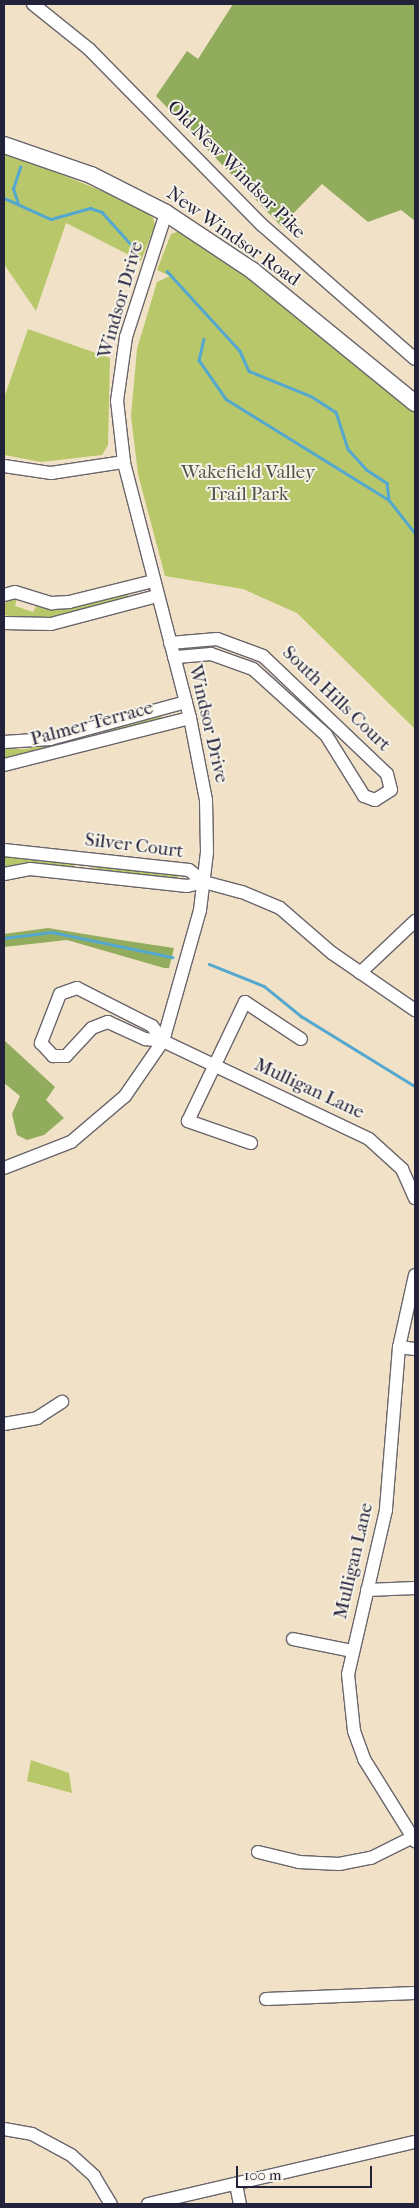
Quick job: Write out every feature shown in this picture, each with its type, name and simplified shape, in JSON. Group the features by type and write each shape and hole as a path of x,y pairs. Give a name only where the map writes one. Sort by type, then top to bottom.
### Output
{"main road":[{"name":"New Windsor Road","path":"4,145 91,176 166,213 260,276 415,403"}],"street":[{"name":"Old New Windsor Pike","path":"33,4 89,49 262,225 415,359"},
{"name":"Windsor Drive","path":"4,1168 41,1157 84,1134 125,1096 163,1041 187,965 204,882 206,800 190,718 153,581 124,462 117,401 122,358 166,213"},
{"path":"4,466 51,473 124,462"},
{"path":"4,595 14,592 45,601 69,602 153,581"},
{"path":"4,623 51,624 157,596"},
{"name":"South Hills Court","path":"170,643 217,639 263,656 387,774 391,790 375,800 364,796 326,735 253,668 211,654 174,657"},
{"name":"Palmer Terrace","path":"4,742 50,739 186,702"},
{"name":"Palmer Terrace","path":"4,765 190,718"},
{"name":"Silver Court","path":"4,850 189,870 204,882"},
{"name":"Silver Court","path":"4,874 30,869 187,886 204,882"},
{"path":"204,882 280,908 360,973 415,1010"},
{"path":"360,973 415,921"},
{"path":"77,988 152,1026 163,1041 145,1039 108,1022 92,1028 66,1056 53,1056 42,1043 60,994 77,988"},
{"path":"251,1143 188,1120 216,1067 245,1002 301,1039"},
{"name":"Mulligan Lane","path":"163,1041 369,1139 402,1169 415,1198"},
{"name":"Mulligan Lane","path":"415,1275 399,1347 393,1465 348,1674 354,1731 372,1774 415,1838"},
{"path":"399,1347 415,1349"},
{"path":"4,1424 37,1418 62,1402"},
{"path":"367,1590 415,1588"},
{"path":"293,1639 352,1651"},
{"path":"258,1852 299,1862 339,1864 371,1858 415,1838"},
{"path":"266,1999 415,1993"},
{"path":"4,2130 32,2134 71,2155 94,2176 111,2204"},
{"path":"148,2204 415,2142"},
{"path":"236,2184 240,2204"}],"green space":[{"path":"233,4 415,4 415,221 401,210 368,222 322,184 281,226 156,96 187,51 198,59"},
{"path":"4,151 151,211 155,225 141,261 66,223 36,311 4,264"},
{"name":"Wakefield Valley Trail Park","path":"182,230 260,284 415,412 415,729 297,613 243,589 165,576 138,474 131,416 137,349 157,282 170,276 157,270 171,234"},
{"path":"28,329 110,358 108,445 102,455 41,462 4,455 4,398"},
{"path":"127,592 128,598 41,621 4,615 4,604 12,598 17,599 15,606 33,612 36,606 51,609"},
{"path":"161,714 162,720 104,733 105,730"},
{"path":"84,734 87,738 4,761 4,749 27,749"},
{"path":"4,855 72,863 75,867 21,864 4,868"},
{"path":"95,866 179,875 178,881 92,868"},
{"path":"48,928 174,948 169,968 164,968 67,940 4,947 4,934"},
{"path":"4,1040 55,1087 46,1100 64,1118 44,1135 27,1140 17,1135 12,1114 20,1096 4,1083"},
{"path":"31,1760 69,1773 72,1793 27,1781"}],"waterway":[{"path":"18,204 13,189 20,167"},
{"path":"4,198 51,219 90,208 102,212 137,251"},
{"path":"167,271 240,351 249,371 311,396 336,412 348,449 367,470 387,483 389,500 415,533"},
{"path":"204,339 199,360 226,399 387,499"},
{"path":"4,938 52,932 172,957"},
{"path":"209,964 264,986 301,1016 415,1086"}]}
